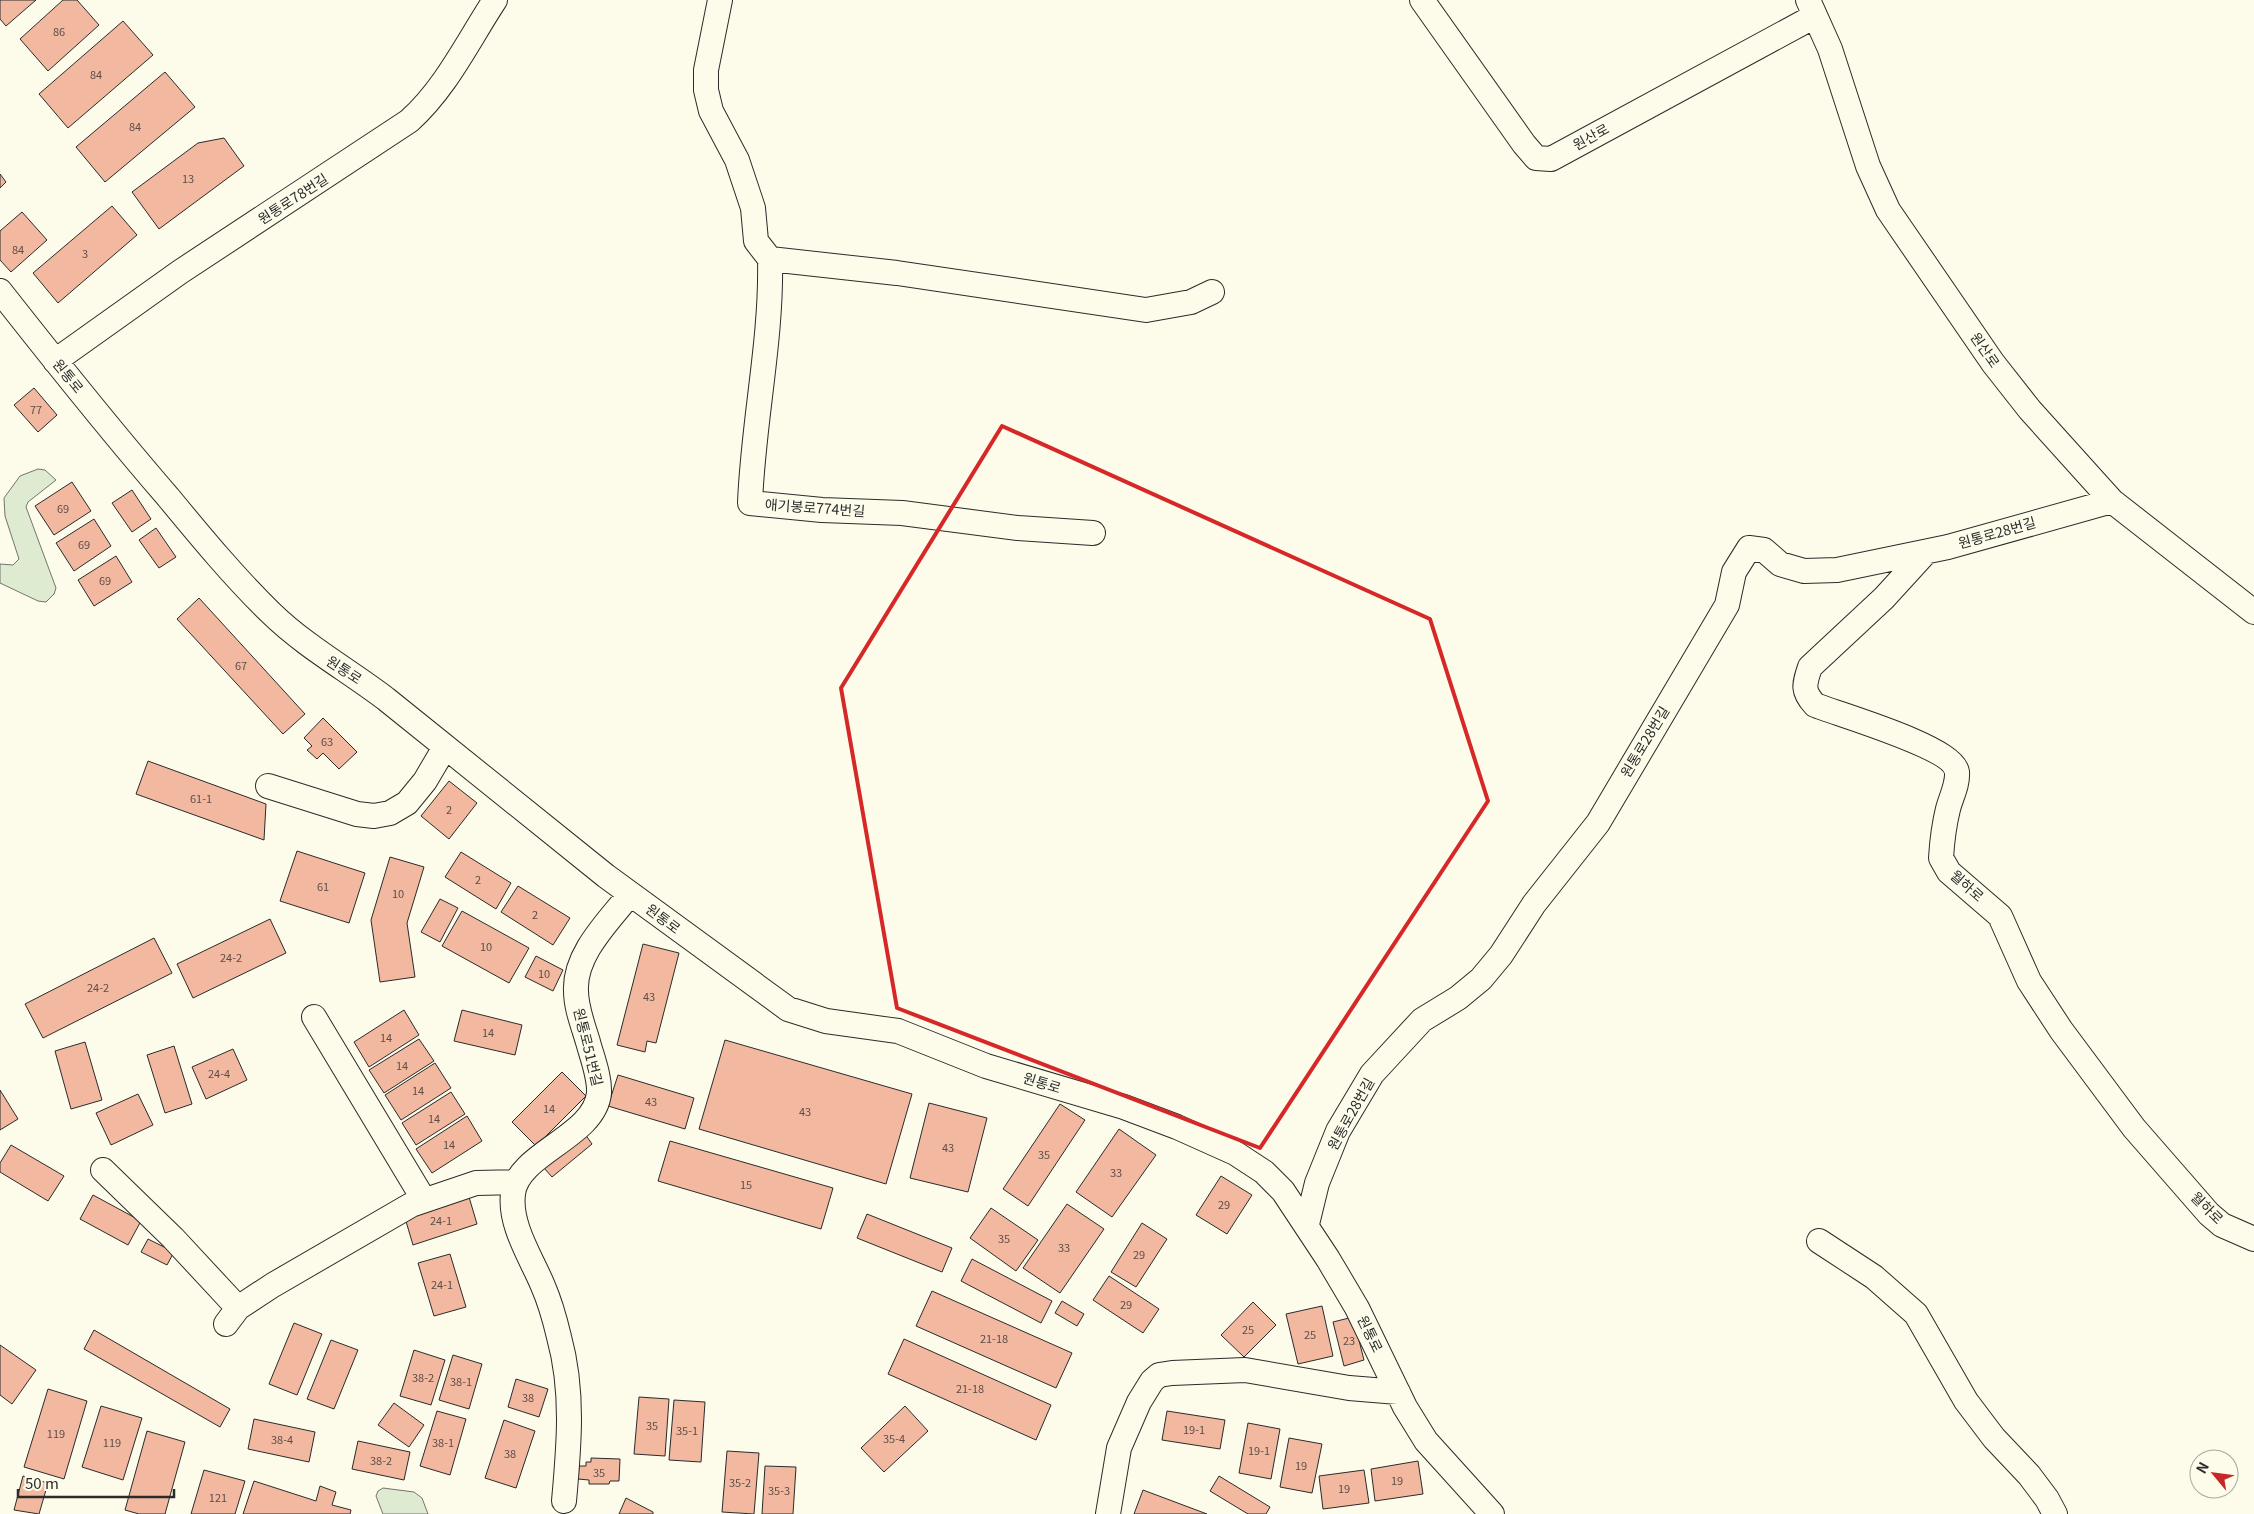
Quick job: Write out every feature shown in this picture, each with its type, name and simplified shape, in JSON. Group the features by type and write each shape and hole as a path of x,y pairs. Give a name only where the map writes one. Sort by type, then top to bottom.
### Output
{"street":[{"name":"원통로78번길","path":"55,361 180,272 409,122 423,109 446,78 495,0"},
{"path":"720,0 706,70 706,90 711,111 737,160 751,200 756,241 770,260 925,277 1146,310 1191,302 1212,292"},
{"name":"원산로","path":"1422,0 1524,144 1536,158 1551,159 1811,8 1830,49 1868,166 1888,210 1993,363 2030,410 2112,501 2254,612"},
{"name":"애기봉로774번길","path":"770,260 771,299 752,458 750,503 822,510 902,513 1018,528 1092,533"},
{"name":"원통로","path":"0,291 55,361 227,566 272,614 316,652 358,677 630,894 788,1009 806,1016 898,1031 986,1066 1124,1107 1178,1127 1235,1153 1264,1172 1283,1191 1307,1224 1357,1308 1398,1392 1426,1441 1492,1514"},
{"name":"원통로28번길","path":"1307,1224 1317,1183 1338,1131 1372,1074 1422,1020 1458,998 1481,979 1501,955 1534,904 1598,824 1728,605 1734,572 1750,548 1764,550 1780,564 1804,571 1837,570 1926,552 2112,501"},
{"name":"월하로","path":"1926,552 1884,598 1810,667 1805,682 1806,694 1815,705 1907,738 1950,760 1957,771 1956,785 1948,810 1941,858 1949,872 2000,916 2028,981 2134,1128 2209,1214 2222,1225 2254,1239"},
{"path":"268,786 357,814 374,816 390,813 407,803 426,781 445,747"},
{"name":"원통로51번길","path":"516,1182 530,1166 581,1124 598,1099 598,1084 576,999 577,976 592,943 630,894"},
{"path":"314,1017 424,1200"},
{"path":"104,1170 173,1238 232,1316 338,1246 411,1205 476,1183 516,1182 512,1193 515,1217 544,1288 560,1338 568,1386 570,1432 564,1502"},
{"path":"1819,1241 1874,1277 1916,1314 1966,1401 1994,1438 2029,1475 2047,1499 2055,1514"},
{"path":"1108,1514 1119,1448 1139,1402 1152,1381 1159,1375 1172,1372 1244,1370 1331,1385 1398,1392"}],"highlighted area":[{"path":"1002,426 1430,619 1488,801 1260,1148 897,1008 841,688"}],"green space":[{"path":"38,469 45,470 56,480 28,502 26,507 56,588 54,594 46,602 38,601 0,583 0,564 13,565 19,559 5,516 4,498 20,476"},
{"path":"383,1488 414,1492 422,1498 428,1514 383,1514 376,1496 378,1491"}],"building":[{"path":"0,0 36,0 6,26 0,19"},
{"path":"63,0 77,0 99,25 48,71 20,39"},
{"path":"123,21 153,55 68,128 39,94"},
{"path":"165,72 195,107 105,182 76,147"},
{"path":"224,138 244,166 159,229 132,192 198,143"},
{"path":"0,174 6,182 0,188"},
{"path":"112,206 137,235 58,303 33,273"},
{"path":"22,212 47,240 11,272 0,260 0,231"},
{"path":"34,388 57,415 38,432 14,405"},
{"path":"72,482 91,511 54,535 35,506"},
{"path":"132,490 151,519 132,532 112,503"},
{"path":"94,519 111,546 74,571 56,543"},
{"path":"156,528 176,557 159,568 139,540"},
{"path":"116,556 132,582 94,606 78,580"},
{"path":"199,598 305,714 283,734 177,619"},
{"path":"323,718 357,752 339,769 323,753 317,759 307,750 312,746 304,738"},
{"path":"148,761 266,804 264,840 136,794"},
{"path":"449,781 477,803 449,839 421,816"},
{"path":"297,851 365,873 349,923 280,901"},
{"path":"461,852 511,883 496,909 445,877"},
{"path":"390,857 424,867 407,923 415,977 380,982 371,920"},
{"path":"518,886 570,918 553,945 501,912"},
{"path":"440,899 458,908 440,942 421,932"},
{"path":"462,911 529,948 509,983 442,946"},
{"path":"270,919 286,953 193,998 177,964"},
{"path":"154,938 172,973 43,1038 25,1004"},
{"path":"643,944 679,953 656,1043 647,1041 645,1052 617,1045"},
{"path":"536,956 563,970 553,991 525,977"},
{"path":"404,1010 419,1035 369,1067 354,1042"},
{"path":"462,1010 522,1025 515,1055 454,1041"},
{"path":"419,1039 434,1061 384,1093 369,1070"},
{"path":"725,1040 912,1094 886,1184 699,1129"},
{"path":"85,1042 102,1100 71,1109 55,1051"},
{"path":"174,1046 192,1104 165,1113 147,1055"},
{"path":"233,1049 247,1080 206,1099 192,1067"},
{"path":"435,1063 451,1088 401,1120 385,1095"},
{"path":"562,1072 586,1096 536,1146 512,1122"},
{"path":"618,1075 694,1098 685,1129 608,1106"},
{"path":"0,1090 18,1119 0,1130"},
{"path":"451,1092 465,1114 416,1145 402,1123"},
{"path":"138,1094 153,1125 111,1145 96,1113"},
{"path":"929,1103 987,1118 968,1192 910,1178"},
{"path":"1060,1104 1085,1120 1028,1206 1003,1189"},
{"path":"467,1116 482,1141 432,1173 416,1149"},
{"path":"1119,1129 1156,1155 1112,1217 1076,1192"},
{"path":"585,1134 592,1144 552,1177 544,1168"},
{"path":"670,1141 833,1188 821,1229 658,1181"},
{"path":"11,1145 64,1176 48,1201 0,1172 0,1163"},
{"path":"1221,1176 1252,1195 1227,1234 1196,1215"},
{"path":"93,1195 141,1221 128,1245 80,1219"},
{"path":"469,1197 477,1224 413,1245 405,1218"},
{"path":"1067,1204 1104,1229 1060,1293 1023,1268"},
{"path":"991,1208 1038,1240 1016,1271 970,1238"},
{"path":"867,1214 952,1248 942,1272 857,1238"},
{"path":"1142,1223 1167,1239 1136,1287 1111,1272"},
{"path":"148,1239 174,1252 167,1265 141,1252"},
{"path":"450,1254 466,1307 434,1316 418,1263"},
{"path":"972,1259 1052,1301 1041,1323 961,1281"},
{"path":"1109,1276 1159,1309 1143,1333 1093,1300"},
{"path":"932,1291 1072,1353 1056,1388 916,1326"},
{"path":"1062,1301 1084,1314 1077,1326 1055,1313"},
{"path":"1253,1302 1276,1325 1244,1357 1221,1335"},
{"path":"1322,1306 1333,1356 1298,1364 1286,1314"},
{"path":"1353,1317 1364,1360 1344,1366 1333,1322"},
{"path":"294,1323 322,1334 297,1395 269,1384"},
{"path":"94,1330 230,1409 220,1427 84,1349"},
{"path":"904,1339 1051,1405 1036,1440 888,1374"},
{"path":"331,1340 358,1350 334,1409 307,1399"},
{"path":"0,1345 36,1370 12,1404 0,1395"},
{"path":"414,1350 445,1360 431,1405 400,1396"},
{"path":"453,1355 482,1364 469,1409 439,1400"},
{"path":"516,1379 548,1389 539,1417 508,1407"},
{"path":"48,1389 87,1401 64,1479 24,1467"},
{"path":"639,1397 669,1399 665,1456 634,1454"},
{"path":"674,1400 705,1402 701,1462 669,1460"},
{"path":"394,1403 424,1425 409,1447 378,1425"},
{"path":"101,1406 142,1418 123,1480 82,1467"},
{"path":"905,1406 928,1431 884,1472 861,1448"},
{"path":"437,1411 466,1419 450,1475 420,1466"},
{"path":"1167,1411 1225,1420 1220,1449 1162,1440"},
{"path":"254,1419 315,1432 309,1462 248,1449"},
{"path":"504,1420 535,1431 516,1488 485,1478"},
{"path":"1248,1423 1280,1429 1271,1479 1239,1473"},
{"path":"147,1431 185,1442 165,1514 139,1514 125,1510"},
{"path":"1289,1438 1322,1444 1312,1493 1280,1487"},
{"path":"358,1441 410,1452 404,1480 352,1469"},
{"path":"727,1451 759,1453 754,1514 722,1512"},
{"path":"591,1458 620,1459 619,1481 610,1481 609,1484 589,1484 589,1480 578,1479 579,1466 586,1466 586,1462 591,1462"},
{"path":"1418,1461 1423,1494 1375,1501 1371,1469"},
{"path":"765,1466 796,1467 793,1514 762,1514"},
{"path":"204,1470 245,1481 235,1514 191,1514"},
{"path":"1364,1470 1369,1503 1323,1509 1319,1476"},
{"path":"23,1476 48,1483 39,1514 14,1510"},
{"path":"1219,1476 1270,1507 1266,1514 1248,1514 1210,1491"},
{"path":"254,1481 316,1501 320,1486 336,1492 332,1505 351,1510 350,1514 243,1514"},
{"path":"1143,1490 1207,1514 1134,1514"},
{"path":"626,1498 653,1512 653,1514 619,1514"}]}
